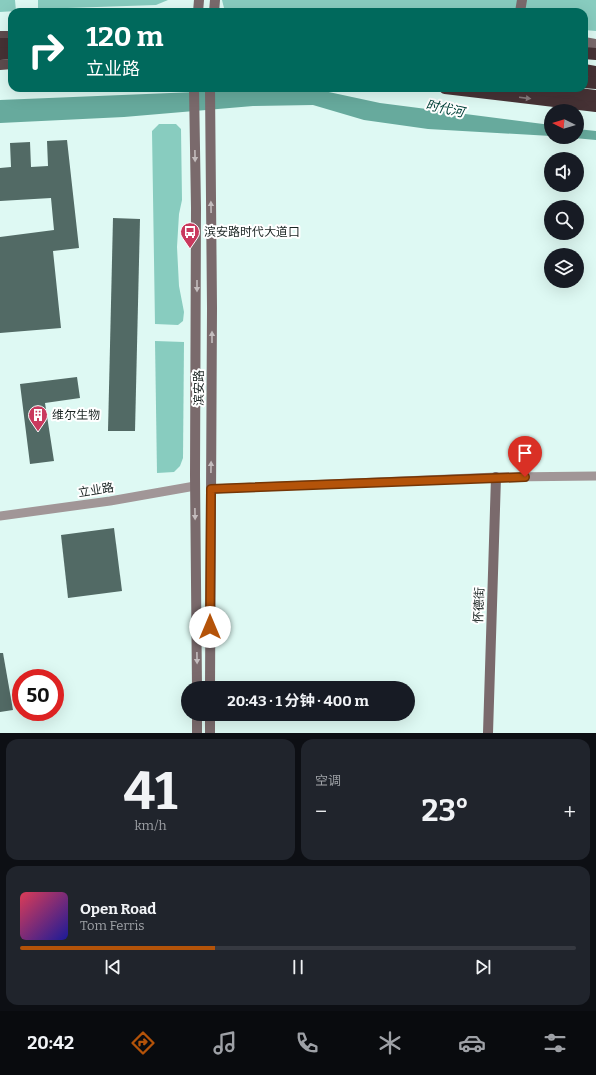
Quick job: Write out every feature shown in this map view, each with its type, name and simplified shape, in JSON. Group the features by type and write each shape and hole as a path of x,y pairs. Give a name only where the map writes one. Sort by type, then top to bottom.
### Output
{"highway":[{"path":"479,92 596,106"},
{"path":"562,92 596,96"}],"main road":[{"name":"滨安路","path":"195,92 195,486 197,681"},
{"name":"滨安路","path":"210,92 212,116 210,681"},
{"name":"怀德街","path":"488,733 496,477"},
{"path":"197,721 197,733"},
{"path":"210,721 210,733"}],"street":[{"path":"211,489 496,477 596,476"},
{"name":"立业路","path":"0,516 195,486"}],"shaded area":[{"path":"0,0 15,0 16,8 8,8 8,12 0,12"},
{"path":"38,0 168,0 156,5 38,8"},
{"path":"222,0 596,0 596,31 588,30 588,8 224,8"},
{"path":"195,92 329,92 380,103 544,124 544,136 428,129 364,120 313,105 253,106 124,117 0,123 0,100"},
{"path":"159,124 176,124 181,129 182,200 179,214 177,247 179,286 184,312 183,321 178,325 155,324 152,131"},
{"path":"584,130 596,131 596,140 584,139"},
{"path":"155,341 184,342 183,458 180,466 174,472 157,473"}],"building":[{"path":"67,140 79,248 53,251 61,328 0,333 0,237 54,230 51,198 0,201 0,168 11,167 10,143 30,142 31,167 48,166 47,141"},
{"path":"113,218 140,219 135,431 108,431"},
{"name":"维尔生物","path":"77,377 80,398 45,403 54,461 30,464 20,384"},
{"path":"114,528 122,591 68,598 61,535"},
{"path":"0,653 3,653 12,710 0,712"}],"place":[{"name":"滨安路时代大道口","path":"190,249"},
{"name":"维尔生物","path":"38,432"}],"route":[{"path":"210,627 211,489 525,477"}],"water label":[{"name":"时代河","path":"445,108"}]}
